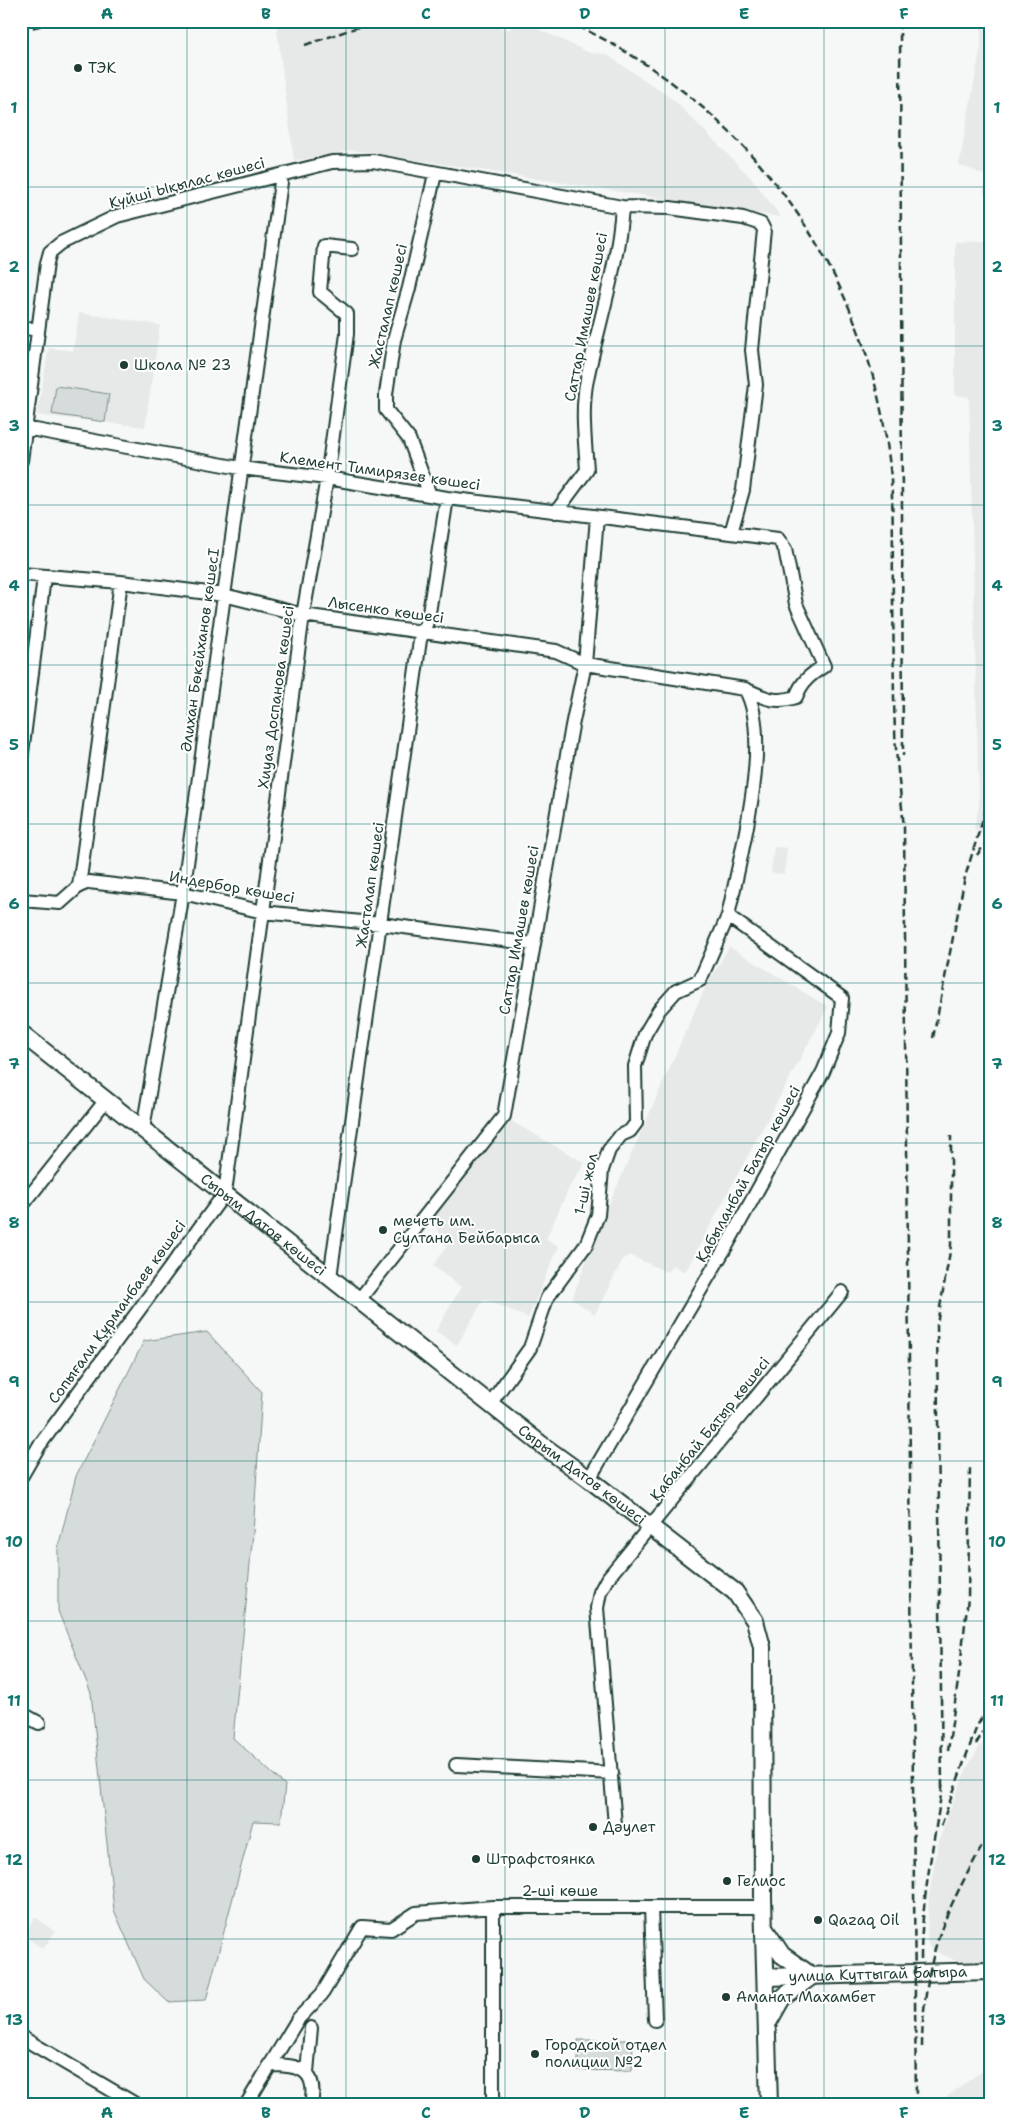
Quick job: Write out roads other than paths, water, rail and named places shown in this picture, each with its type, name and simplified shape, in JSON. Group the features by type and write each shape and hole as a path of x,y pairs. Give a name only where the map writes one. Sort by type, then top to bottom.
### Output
{"main road":[{"name":"Сырым Датов көшесі","path":"21,1033 542,1445 735,1592 755,1621 762,1646 764,1928 769,2105"},
{"path":"764,1928 782,1955 812,1976 782,1998 768,2023"},
{"name":"улица Куттыгай батыра","path":"766,1977 990,1971"}],"street":[{"name":"Күйші Ықылас көшесі","path":"21,461 50,252 61,243 117,216 332,162 373,161 435,174 622,207 670,208 743,218 760,224 764,230 752,350 756,385 743,490 731,534"},
{"name":"Жасталап көшесі","path":"430,495 409,439 386,410 386,394 394,340 409,288 435,174"},
{"name":"Әлихан Бөкейханов көшесI","path":"143,1129 183,893 240,468 282,175"},
{"name":"Саттар Имашев көшесі","path":"556,512 587,470 584,416 587,380 612,280 620,238 622,207"},
{"name":"Хиуаз Доспанова көшесі","path":"225,1193 303,615 327,478 348,314 320,292 320,274 324,246 352,249"},
{"path":"21,327 38,330"},
{"name":"Клемент Тимирязев көшесі","path":"25,428 240,468 327,478 447,498 731,534"},
{"name":"Жасталап көшесі","path":"330,1277 423,631 428,620 447,498"},
{"name":"Саттар Имашев көшесі","path":"359,1300 504,1116 533,944 585,664 596,517"},
{"path":"731,534 778,539 785,549 796,604 824,666 809,675 800,685 796,697 782,702 745,689"},
{"name":"Лысенко көшесі","path":"21,574 121,582 224,595 303,615 556,651 585,664 745,689"},
{"path":"21,761 44,577"},
{"path":"21,900 60,903 79,886 121,582"},
{"path":"728,916 755,785 755,741 752,700 745,689"},
{"name":"Индербор көшесі","path":"79,886 89,882 183,893 263,912 381,924 533,944"},
{"name":"1-ші жол","path":"490,1404 530,1348 547,1298 586,1245 598,1215 602,1170 609,1150 636,1123 635,1066 645,1034 659,1010 676,990 700,980 728,916"},
{"name":"Қабыланбай Батыр көшесі","path":"589,1479 727,1245 824,1072 839,1033 842,998 728,916"},
{"path":"21,1207 106,1100"},
{"name":"Сопығали Құрманбаев көшесі","path":"21,1477 39,1446 225,1193"},
{"name":"Қабанбай Батыр көшесі","path":"615,1825 598,1608 600,1592 607,1580 842,1292"},
{"path":"21,1713 39,1723"},
{"path":"456,1765 612,1773"},
{"path":"493,1907 493,2105"},
{"name":"2-ші көше","path":"269,2065 298,2018 322,1994 362,1927 391,1929 416,1912 493,1907 764,1907"},
{"path":"651,1907 655,2020"},
{"path":"307,2072 311,2028"},
{"path":"21,2037 137,2105"},
{"path":"246,2105 269,2065 291,2065 307,2072 311,2078 314,2092 311,2105"}],"railway":[{"path":"21,30 62,21"},
{"path":"305,45 376,21"},
{"path":"567,21 630,54 687,95 739,142 784,194 822,252 852,315 874,381 888,451 892,508 895,730 904,828 916,2105"},
{"path":"900,21 903,756"},
{"path":"933,1038 965,877 990,796"},
{"path":"977,855 990,837"},
{"path":"942,1788 937,1324 951,1246 951,1136"},
{"path":"948,1751 968,1598 970,1466"},
{"path":"941,1826 977,1726 990,1703"},
{"path":"976,1744 990,1720"},
{"path":"921,1959 923,1914 943,1781"},
{"path":"922,2047 927,1985 935,1949 959,1889 990,1831"}],"place":[{"name":"ТЭК","path":"78,68"},
{"name":"Школа № 23","path":"124,365"},
{"name":"мечеть им. Султана Бейбарыса","path":"383,1230"},
{"name":"Дәулет","path":"593,1827"},
{"name":"Штрафстоянка","path":"476,1859"},
{"name":"Гелиос","path":"727,1881"},
{"name":"Qazaq Oil","path":"818,1920"},
{"name":"Аманат Махамбет","path":"726,1997"},
{"name":"Городской отдел полиции №2","path":"535,2054"}]}
